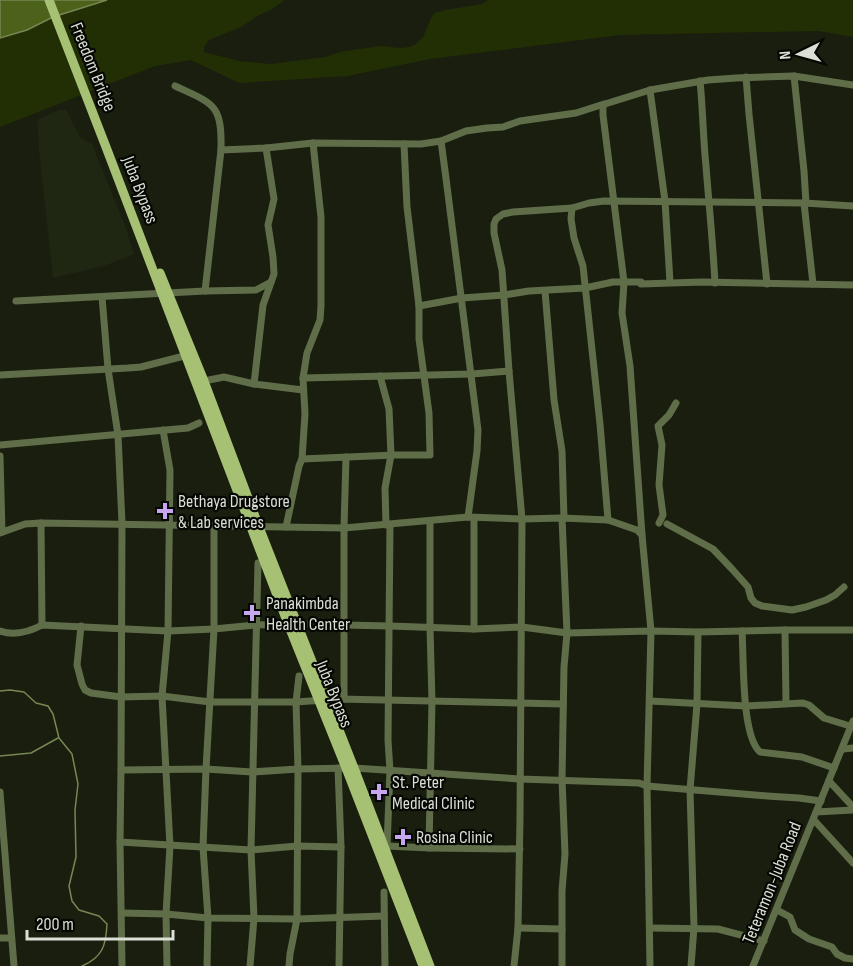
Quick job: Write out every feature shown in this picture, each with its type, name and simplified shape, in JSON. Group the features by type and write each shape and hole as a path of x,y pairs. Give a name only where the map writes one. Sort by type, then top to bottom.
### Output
{"main road":[{"name":"Freedom Bridge","path":"49,0 106,147"},
{"name":"Juba Bypass","path":"106,147 323,700 346,768 423,966"},
{"name":"Juba Bypass","path":"189,354 204,381 255,526"},
{"name":"Juba Bypass","path":"346,768 386,847 430,966"}],"street":[{"path":"794,76 813,285"},
{"path":"221,150 314,143 404,144 441,141 466,131 503,127 557,116 604,105 650,90 700,81 794,76 853,85"},
{"path":"747,77 767,284"},
{"path":"700,81 715,283"},
{"path":"175,86 204,99 213,106 221,130 221,150 205,291"},
{"path":"650,90 665,201 670,282"},
{"path":"604,105 603,115 624,282 622,313 630,366 651,631 647,786 650,966"},
{"path":"441,141 478,430 471,518 474,629"},
{"path":"286,527 302,459 303,378 307,352 320,320 322,299 321,217 314,143"},
{"path":"302,459 430,455 429,412 419,339 414,256 407,207 404,144"},
{"path":"254,384 261,314 274,274 268,225 274,199 266,148"},
{"path":"514,966 518,928 520,849 522,519 502,270 494,233 496,219 503,214 513,212 572,208 589,203 615,201 805,203 853,206"},
{"path":"572,208 574,238 583,266 608,520"},
{"path":"16,301 256,290 271,282"},
{"path":"418,306 462,298 585,288 613,282 853,285"},
{"path":"545,291 554,400 562,451 567,633 563,704 562,779 565,854 562,891 562,966"},
{"path":"102,297 108,369 118,435 122,523 120,842 122,966"},
{"path":"0,375 141,367 189,354"},
{"path":"303,378 509,371"},
{"path":"380,376 389,409 391,455 386,488 390,626 388,700 390,771 386,847 520,849"},
{"path":"204,381 224,377 254,384 303,390"},
{"path":"676,403 658,428 662,445 659,485 663,524 712,549 747,587 755,603 792,610 807,608 835,595 844,587"},
{"path":"0,445 188,428 199,423"},
{"path":"163,430 170,470 168,631 162,696 170,846 166,914 167,966"},
{"path":"0,456 1,533 25,524 41,523 344,528 471,518 563,518 608,520 637,530 642,535"},
{"path":"344,699 346,457"},
{"path":"429,848 432,701 430,521"},
{"path":"41,523 42,625"},
{"path":"207,966 208,918 203,848 214,629 214,525"},
{"path":"250,966 254,918 251,850 258,563"},
{"path":"0,631 25,632 42,625 168,631 292,624 474,629 522,627 567,633 853,630"},
{"path":"81,626 77,665 85,690 91,693 122,697 162,696 210,702 296,702 344,699 563,704"},
{"path":"785,630 786,704"},
{"path":"742,631 746,706 755,746 760,752 801,757 834,768"},
{"path":"691,966 694,927 690,790 697,704 698,633"},
{"path":"289,966 297,919 296,702 299,676"},
{"path":"650,702 746,706 809,705 824,718 852,723 850,736 816,812"},
{"path":"843,749 853,748"},
{"path":"122,770 206,769 252,772 346,768 520,779 639,783 647,786 820,801"},
{"path":"339,966 341,847 346,768"},
{"path":"829,781 853,808"},
{"path":"0,792 2,854 14,966"},
{"name":"Teteramon-Juba Road","path":"753,966 816,812 853,808"},
{"path":"814,820 853,862"},
{"path":"120,842 251,850 297,846 341,847"},
{"path":"384,892 385,966"},
{"path":"777,910 790,917 795,930 809,939 832,947 837,954 853,959"},
{"path":"122,913 208,918 297,919 384,916"},
{"path":"518,928 562,928"},
{"path":"650,928 718,929 764,941"},
{"path":"0,939 11,938"}],"shaded area":[{"path":"0,0 107,0 53,17 27,30 0,38"},
{"path":"107,0 285,0 241,27 209,40 204,47 204,52 239,61 271,64 325,57 344,51 381,46 409,47 423,37 435,13 482,4 488,0 853,0 853,37 818,31 620,35 430,59 348,76 239,83 191,60 155,66 0,127 0,38 27,30 53,17"},
{"path":"66,109 80,137 92,144 126,228 134,254 104,266 53,278 37,120"}],"waterway":[{"path":"0,691 24,692 36,703 48,706 53,714 59,738 72,754 78,784 75,810 76,857 69,886 72,901 79,910 99,916 107,924 102,950 95,959 82,966"},
{"path":"0,756 31,753 58,738"}],"place":[{"name":"Bethaya Drugstore & Lab services","path":"165,511"},
{"name":"Panakimbda Health Center","path":"252,613"},
{"name":"St. Peter Medical Clinic","path":"379,792"},
{"name":"Rosina Clinic","path":"403,837"}]}
